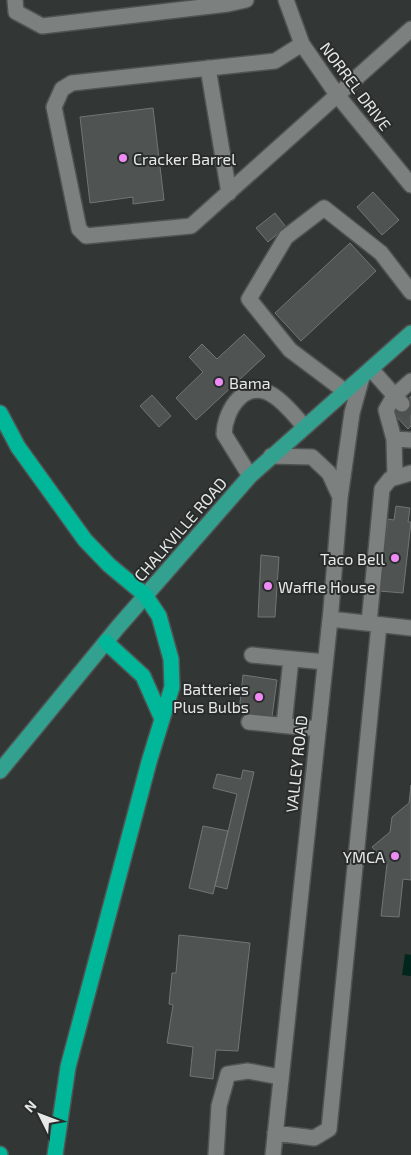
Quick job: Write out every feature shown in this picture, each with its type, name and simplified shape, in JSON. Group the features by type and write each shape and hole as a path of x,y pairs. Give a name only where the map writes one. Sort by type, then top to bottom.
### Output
{"highway":[{"path":"0,413 18,447 85,540 109,565 145,595 159,616 171,659 172,687 68,1067 55,1155"},
{"path":"106,642 144,676 162,719"}],"main road":[{"name":"CHALKVILLE ROAD","path":"0,771 145,595 250,476 304,426 346,392 411,333"}],"street":[{"path":"15,0 16,12 42,26 159,6 246,0"},
{"name":"NORREL DRIVE","path":"286,0 302,44 338,96 411,185"},
{"path":"302,44 274,61 72,83 62,89 54,107 79,230 86,236 191,226 411,29"},
{"path":"208,68 228,193"},
{"path":"346,392 290,350 249,299 286,237 324,208 381,253 411,292"},
{"path":"366,373 398,400"},
{"name":"VALLEY ROAD","path":"273,1155 330,619 340,498 352,413 366,373"},
{"path":"395,477 394,439 386,410 398,400 411,382"},
{"path":"250,476 224,434 228,411 238,398 249,392 263,391 274,396 304,426"},
{"path":"394,439 411,440"},
{"path":"271,456 312,457 329,472 340,498"},
{"path":"275,1133 314,1138 329,1129 374,624 382,489 390,479 411,473"},
{"path":"330,619 411,628"},
{"path":"252,655 325,662"},
{"path":"284,725 292,659"},
{"path":"249,722 318,729"},
{"path":"216,1155 219,1106 228,1074 248,1071 280,1077"}],"shaded area":[{"path":"405,954 411,955 411,976 402,975"}],"building":[{"path":"153,108 164,200 133,204 133,197 90,203 80,117"},
{"path":"373,192 399,220 382,235 357,207"},
{"path":"275,213 286,227 268,242 256,228"},
{"path":"350,243 376,271 301,341 275,313"},
{"path":"244,334 265,356 196,420 176,398 203,372 189,357 202,344 217,359"},
{"path":"152,395 171,416 159,427 140,406"},
{"path":"411,396 411,426 408,429 393,413"},
{"name":"Taco Bell","path":"396,506 410,508 408,522 411,522 403,593 379,591 388,519 394,520"},
{"path":"261,555 279,557 275,617 258,617"},
{"path":"243,675 277,680 272,717 239,712"},
{"path":"243,770 254,772 227,889 215,886 237,794 213,788 217,774 241,779"},
{"name":"YMCA","path":"411,785 411,880 403,879 399,917 381,916 387,864 372,847 390,832 392,817 409,803"},
{"path":"203,826 228,831 213,894 189,888"},
{"path":"179,935 250,943 238,1051 216,1050 213,1079 190,1076 193,1047 167,1043 173,1005 169,1004 172,973 176,973"}],"tunnel":[{"path":"402,404 411,414"}],"place":[{"name":"Cracker Barrel","path":"123,158"},
{"name":"Bama","path":"219,382"},
{"name":"Taco Bell","path":"395,558"},
{"name":"Waffle House","path":"268,586"},
{"name":"Batteries Plus Bulbs","path":"259,697"},
{"name":"YMCA","path":"395,856"}]}
